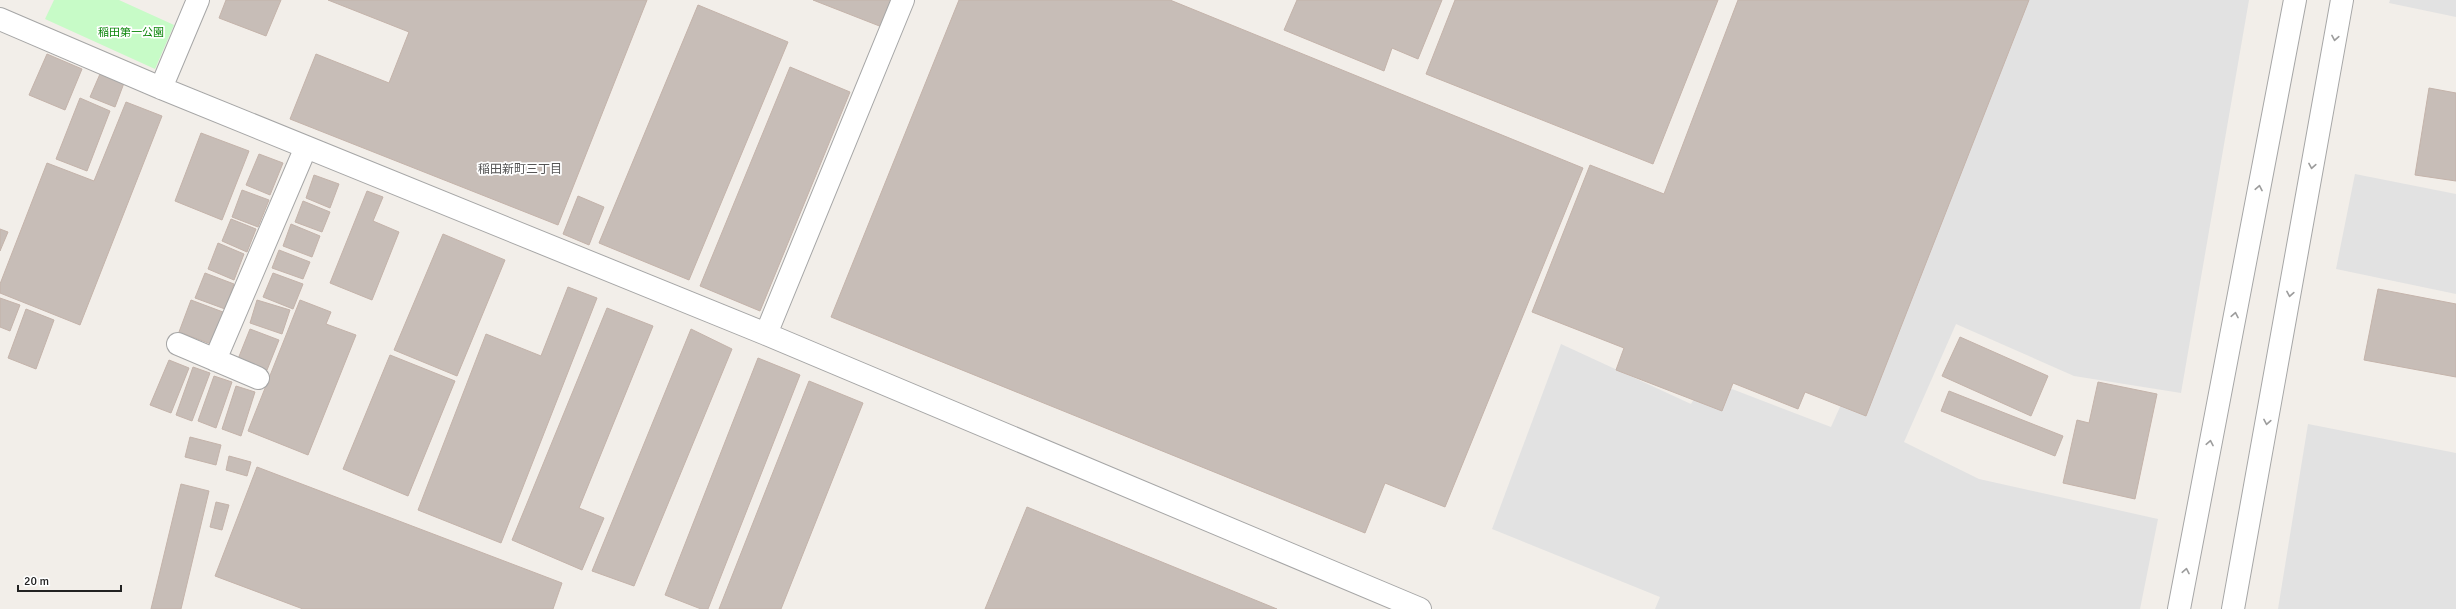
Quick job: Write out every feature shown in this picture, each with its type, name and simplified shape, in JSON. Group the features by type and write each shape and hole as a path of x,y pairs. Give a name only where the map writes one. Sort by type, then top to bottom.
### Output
{"street":[{"path":"161,88 198,0"},
{"path":"766,334 903,0"},
{"path":"2179,609 2295,0"},
{"path":"2233,609 2342,0"},
{"path":"0,19 161,88 766,334 1420,609"},
{"path":"215,360 306,147"},
{"path":"178,344 258,378"}],"green space":[{"name":"稲田第一公園","path":"54,0 119,0 174,25 155,69 45,19"}],"shaded area":[{"path":"2022,0 2249,0 2181,393 2074,376 1956,324 1904,442 1979,479 2158,519 2140,609 1655,609 1660,597 1492,529 1561,344 1691,404 1706,379 1831,427"},
{"path":"2390,0 2456,0 2456,17 2389,3"},
{"path":"2355,174 2456,194 2456,294 2336,269"},
{"path":"2308,424 2456,453 2456,609 2278,609"}],"building":[{"path":"226,0 281,0 266,36 219,18"},
{"path":"328,0 647,0 558,225 290,119 316,54 389,83 409,32"},
{"path":"813,0 892,0 882,27"},
{"path":"959,0 1170,0 1583,168 1445,507 1385,483 1365,533 831,317"},
{"path":"1297,0 1442,0 1418,59 1392,48 1384,71 1284,30"},
{"path":"1455,0 1718,0 1653,164 1426,74"},
{"path":"1738,0 2029,0 1866,416 1805,392 1798,409 1733,383 1722,411 1616,370 1624,348 1532,312 1590,165 1664,194"},
{"path":"698,5 788,42 689,280 599,243"},
{"path":"47,54 82,69 65,110 29,95"},
{"path":"790,67 850,92 760,311 700,286"},
{"path":"100,74 124,83 115,107 90,97"},
{"path":"2429,88 2456,93 2456,181 2415,175"},
{"path":"80,98 110,111 87,171 56,159"},
{"path":"126,102 162,116 80,325 0,293 0,284 47,163 94,181"},
{"path":"201,133 249,151 222,220 175,201"},
{"path":"259,154 283,163 270,195 246,185"},
{"path":"314,175 339,184 330,208 306,198"},
{"path":"242,190 269,200 258,227 232,217"},
{"path":"367,191 383,197 373,221 399,232 372,300 330,283"},
{"path":"578,196 604,207 589,245 563,234"},
{"path":"303,201 330,212 322,232 295,222"},
{"path":"231,219 256,229 247,252 222,241"},
{"path":"291,224 320,236 312,257 283,246"},
{"path":"0,229 8,232 0,251"},
{"path":"443,234 505,260 457,376 394,350"},
{"path":"218,243 244,254 234,280 208,269"},
{"path":"279,250 310,262 303,279 272,268"},
{"path":"205,273 234,284 225,309 195,298"},
{"path":"273,273 303,284 293,309 263,297"},
{"path":"568,287 597,298 501,543 418,510 486,334 541,356"},
{"path":"2378,289 2456,304 2456,377 2364,360"},
{"path":"0,298 20,305 10,331 0,327"},
{"path":"191,300 223,312 211,344 179,332"},
{"path":"257,300 290,310 282,334 250,323"},
{"path":"300,300 331,312 326,324 356,335 308,455 248,431"},
{"path":"607,308 653,326 579,508 604,518 582,570 512,540"},
{"path":"26,309 54,320 36,369 8,358"},
{"path":"250,329 279,340 267,370 238,359"},
{"path":"691,329 732,349 634,586 592,571"},
{"path":"1960,337 2048,376 2031,416 1942,376"},
{"path":"390,355 455,381 408,496 343,469"},
{"path":"758,358 800,375 708,609 701,609 665,595"},
{"path":"169,360 189,368 171,413 150,405"},
{"path":"193,367 210,373 192,421 176,415"},
{"path":"214,376 232,382 216,428 198,421"},
{"path":"809,381 863,403 781,609 719,609"},
{"path":"2098,382 2157,394 2135,499 2063,483 2077,420 2089,423"},
{"path":"236,386 255,392 241,436 222,429"},
{"path":"1949,391 2063,436 2055,456 1941,411"},
{"path":"190,437 221,445 216,465 185,457"},
{"path":"229,456 251,462 247,476 226,470"},
{"path":"257,467 562,583 553,609 303,609 215,576"},
{"path":"181,484 209,491 181,609 151,609"},
{"path":"216,502 229,505 222,530 210,527"},
{"path":"1027,507 1277,609 985,609"}],"district":[{"name":"稲田新町三丁目","path":"520,169"}]}
